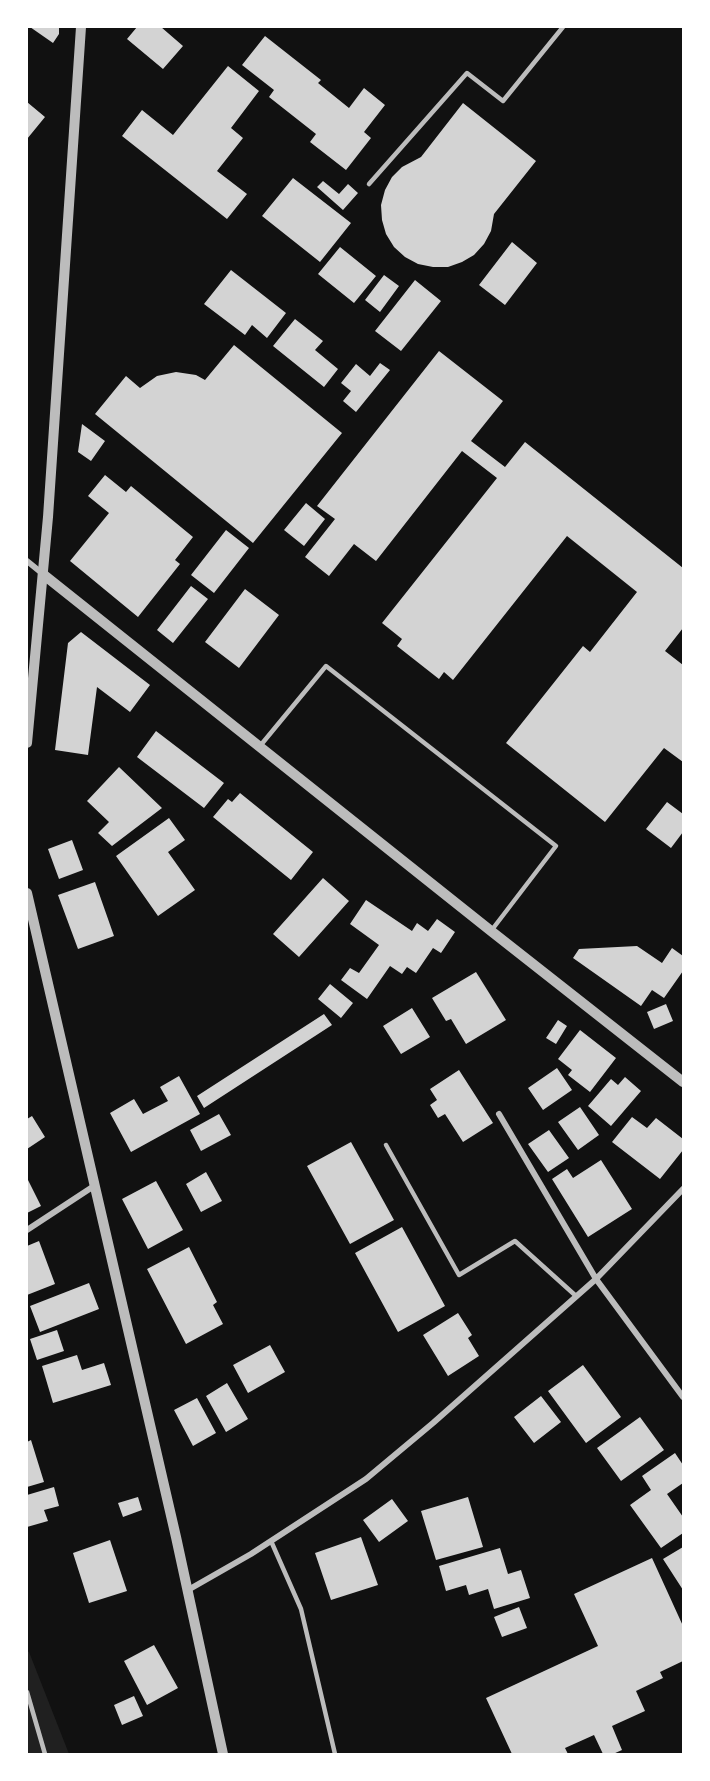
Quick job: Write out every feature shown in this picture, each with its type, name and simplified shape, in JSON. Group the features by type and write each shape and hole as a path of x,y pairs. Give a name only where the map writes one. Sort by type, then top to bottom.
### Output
{"street":[{"path":"27,743 44,574 81,27"},
{"path":"27,561 683,1082"},
{"path":"27,893 224,1754"},
{"path":"499,1114 596,1279 683,1397"},
{"path":"27,1230 94,1186"},
{"path":"188,1590 271,1541 366,1479 596,1279 683,1189"}],"lane":[{"path":"369,184 467,73 503,101 563,27"},
{"path":"260,747 326,666 556,846 490,931"},
{"path":"386,1145 459,1275 514,1241 576,1296"},
{"path":"271,1541 301,1609 335,1754"},
{"path":"27,1692 45,1754"}],"shaded area":[{"path":"27,1651 29,1652 69,1754 27,1754"}],"building":[{"path":"30,27 59,27 59,34 53,43"},
{"path":"137,27 161,27 183,46 163,69 127,39"},
{"path":"265,36 321,80 318,83 349,108 364,88 385,105 364,132 371,138 346,170 310,142 316,134 269,97 274,90 242,65"},
{"path":"228,66 259,91 231,128 243,138 217,171 247,194 227,219 122,136 142,110 173,135"},
{"path":"27,102 45,117 27,139"},
{"path":"463,103 536,161 494,214 491,231 484,244 474,255 448,267 418,264 405,257 394,247 386,234 381,205 385,190 392,177 402,167 421,157"},
{"path":"293,178 351,223 320,262 262,216"},
{"path":"323,181 339,194 348,184 358,193 343,210 317,187"},
{"path":"512,242 537,263 505,305 479,285"},
{"path":"340,247 376,276 354,303 318,274"},
{"path":"231,270 286,313 267,338 252,325 245,335 204,304"},
{"path":"384,275 399,286 380,312 365,300"},
{"path":"415,280 441,301 401,351 375,331"},
{"path":"295,319 323,341 315,350 338,369 324,387 273,346"},
{"path":"234,345 342,433 253,543 95,414 126,376 140,388 157,376 176,372 196,375 205,380"},
{"path":"439,351 503,401 471,441 505,467 525,442 683,568 683,628 665,651 683,665 683,762 664,748 605,822 506,743 583,646 590,652 637,592 567,536 453,680 444,672 439,679 397,646 402,639 382,623 497,478 462,451 376,561 354,544 329,576 305,557 335,519 317,506"},
{"path":"380,363 390,370 356,412 343,401 351,391 341,383 356,364 370,376"},
{"path":"82,424 105,441 91,461 78,452"},
{"path":"105,475 126,492 131,486 193,537 175,560 180,564 138,617 70,561 109,513 88,496"},
{"path":"306,503 325,519 304,546 284,530"},
{"path":"226,530 249,548 214,593 191,575"},
{"path":"191,586 208,599 173,643 157,630"},
{"path":"245,589 279,615 239,668 205,642"},
{"path":"81,632 150,685 130,712 97,687 88,755 55,750 68,643"},
{"path":"156,731 224,783 204,808 137,757"},
{"path":"119,767 162,808 112,846 98,833 109,822 87,801"},
{"path":"240,793 313,852 291,880 213,817 228,799 232,802"},
{"path":"667,802 683,814 683,832 671,848 646,829"},
{"path":"169,818 185,840 168,852 195,890 158,916 116,856"},
{"path":"72,840 83,870 59,879 48,849"},
{"path":"323,878 349,901 299,957 273,934"},
{"path":"95,882 114,936 78,949 58,895"},
{"path":"366,900 412,931 417,923 428,931 437,919 455,932 441,953 433,948 416,973 407,967 402,974 390,966 367,999 341,980 350,968 359,973 379,945 350,924"},
{"path":"637,946 662,963 672,948 683,956 683,971 664,998 652,990 641,1006 573,958 579,949"},
{"path":"476,972 506,1020 466,1044 451,1019 446,1021 432,998"},
{"path":"330,984 353,1003 341,1018 318,999"},
{"path":"666,1004 673,1021 654,1029 647,1012"},
{"path":"412,1008 430,1037 401,1054 383,1026"},
{"path":"324,1014 332,1025 204,1108 197,1096"},
{"path":"558,1020 567,1026 556,1044 546,1038"},
{"path":"580,1030 616,1058 590,1092 568,1075 572,1070 558,1059"},
{"path":"557,1068 572,1090 543,1110 528,1088"},
{"path":"459,1070 493,1123 463,1142 445,1114 438,1118 430,1105 437,1100 430,1089"},
{"path":"179,1076 200,1114 131,1152 110,1113 134,1099 143,1114 168,1101 160,1087"},
{"path":"625,1077 641,1091 611,1126 588,1106 611,1079 618,1085"},
{"path":"580,1107 599,1135 578,1150 558,1122"},
{"path":"219,1114 231,1135 201,1151 190,1130"},
{"path":"32,1116 45,1137 27,1149 27,1119"},
{"path":"632,1117 647,1128 656,1118 683,1139 683,1150 660,1179 612,1142"},
{"path":"549,1130 569,1158 548,1172 528,1144"},
{"path":"351,1142 394,1220 350,1244 307,1166"},
{"path":"601,1160 632,1209 588,1237 552,1179 567,1169 573,1178"},
{"path":"206,1172 222,1201 201,1212 186,1184"},
{"path":"27,1178 41,1206 27,1213"},
{"path":"156,1181 183,1230 148,1249 122,1199"},
{"path":"402,1227 445,1306 398,1332 355,1253"},
{"path":"39,1241 55,1284 27,1295 27,1246"},
{"path":"189,1247 217,1302 213,1305 223,1324 186,1344 147,1269"},
{"path":"89,1283 99,1309 40,1332 30,1306"},
{"path":"458,1313 472,1335 468,1338 479,1356 448,1376 423,1335"},
{"path":"57,1330 64,1351 37,1360 30,1339"},
{"path":"270,1345 285,1372 248,1393 233,1365"},
{"path":"77,1355 82,1370 104,1363 111,1385 53,1403 42,1366"},
{"path":"583,1365 621,1417 586,1443 548,1391"},
{"path":"227,1383 248,1419 226,1432 206,1396"},
{"path":"541,1396 561,1422 534,1443 514,1417"},
{"path":"197,1398 216,1433 193,1446 174,1410"},
{"path":"640,1417 664,1450 621,1481 597,1448"},
{"path":"31,1440 44,1482 27,1487 27,1442"},
{"path":"675,1453 683,1465 683,1483 667,1494 683,1517 683,1533 661,1548 630,1505 651,1490 642,1476"},
{"path":"54,1487 59,1506 44,1510 48,1521 27,1527 27,1495"},
{"path":"138,1497 142,1510 123,1517 118,1503"},
{"path":"468,1497 483,1547 436,1560 421,1511"},
{"path":"392,1499 408,1521 379,1542 363,1520"},
{"path":"361,1537 378,1585 331,1600 315,1553"},
{"path":"110,1540 127,1591 89,1603 73,1553"},
{"path":"683,1547 683,1590 663,1559"},
{"path":"500,1548 508,1574 521,1570 530,1598 494,1609 488,1589 469,1595 466,1585 446,1591 439,1566"},
{"path":"652,1558 683,1626 683,1661 660,1672 663,1678 636,1691 645,1711 612,1726 622,1750 613,1754 603,1754 594,1735 565,1748 568,1754 512,1754 486,1698 598,1646 574,1594"},
{"path":"519,1607 527,1628 502,1637 494,1617"},
{"path":"154,1645 178,1688 147,1705 124,1661"},
{"path":"134,1696 143,1716 122,1725 114,1705"}]}
